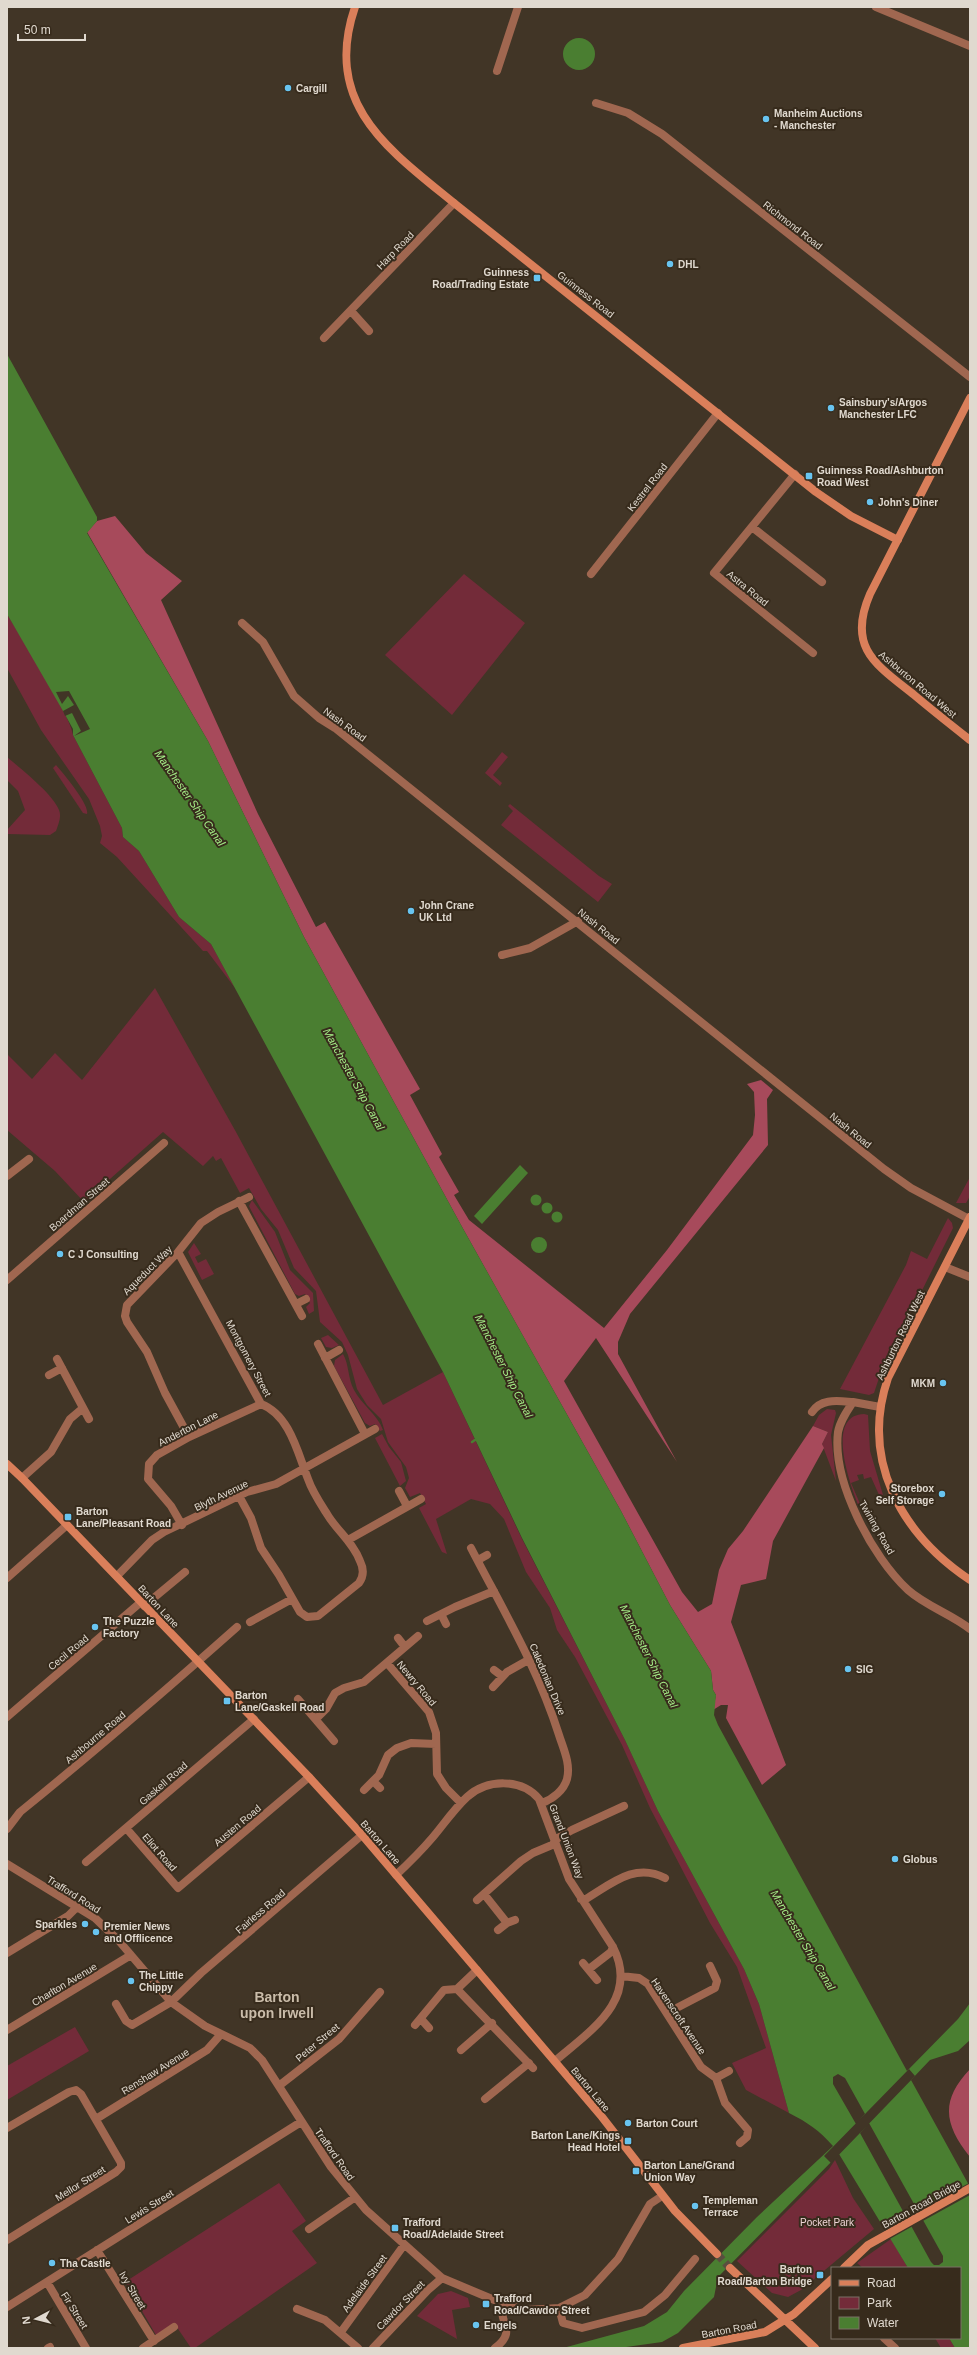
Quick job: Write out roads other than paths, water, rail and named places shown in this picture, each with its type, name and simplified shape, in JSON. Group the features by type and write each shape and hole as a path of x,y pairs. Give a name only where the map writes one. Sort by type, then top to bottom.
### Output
{"main road":[{"name":"Guinness Road","path":"355,7 348,36 348,74 358,107 379,138 404,162 795,474 851,516 898,540"},
{"name":"Ashburton Road West","path":"970,398 864,608 861,620 864,642 874,663 970,740"},
{"name":"Ashburton Road West","path":"970,1218 894,1366 880,1407 878,1422 880,1453 888,1482 901,1508 928,1545 950,1566 970,1580"},
{"name":"Barton Lane","path":"7,1464 68,1525 254,1719 362,1835 602,2117 662,2196 717,2254"},
{"name":"Barton Road Bridge","path":"845,2267 868,2245 970,2188"},
{"path":"730,2268 815,2348"},
{"name":"Barton Road","path":"682,2348 755,2336 786,2320 831,2281"}],"street":[{"path":"497,71 518,7"},
{"path":"876,7 970,46"},
{"name":"Richmond Road","path":"596,103 628,113 662,134 970,377"},
{"name":"Harp Road","path":"324,338 454,202"},
{"path":"351,311 369,331"},
{"name":"Kestrel Road","path":"591,574 718,413"},
{"name":"Astra Road","path":"795,474 714,573 813,653"},
{"path":"752,527 822,582"},
{"name":"Nash Road","path":"242,623 263,642 287,686 294,696 309,710 389,770 888,1172 934,1202 970,1218"},
{"path":"502,955 530,948 578,921"},
{"name":"Boardman Street","path":"7,1280 164,1143"},
{"path":"7,1176 29,1159"},
{"name":"Aqueduct Way","path":"189,1437 165,1393 155,1366 125,1316 127,1305 130,1299 178,1252 201,1223 249,1197"},
{"path":"239,1202 302,1316"},
{"name":"Montgomery Street","path":"178,1252 261,1404 273,1410 280,1417 299,1454 308,1481 327,1515 348,1540 363,1568 363,1579 359,1584 318,1616 304,1615 297,1609 279,1575 262,1548 251,1518 239,1496"},
{"path":"945,1267 970,1277"},
{"path":"296,1304 306,1299"},
{"path":"318,1344 365,1434"},
{"path":"325,1358 339,1350"},
{"path":"57,1359 89,1419"},
{"path":"49,1375 62,1368"},
{"path":"812,1412 816,1406 827,1401 853,1402 880,1407"},
{"name":"Twining Road","path":"853,1402 839,1429 838,1454 844,1484 862,1525 886,1562 910,1591 970,1629"},
{"name":"Anderton Lane","path":"182,1525 171,1506 151,1484 147,1469 149,1464 157,1455 189,1437 261,1404"},
{"path":"22,1478 52,1452 70,1419 83,1408"},
{"name":"Blyth Avenue","path":"117,1576 152,1540 164,1532 182,1525 252,1490 276,1484 375,1429"},
{"path":"399,1491 407,1506"},
{"path":"348,1540 421,1499"},
{"path":"7,1578 68,1525"},
{"name":"Caledonian Drive","path":"471,1548 530,1659 549,1703 568,1763 567,1778 564,1785 556,1795 542,1803"},
{"path":"478,1560 487,1555"},
{"name":"Cecil Road","path":"7,1716 143,1604 185,1572"},
{"path":"427,1621 494,1591"},
{"path":"250,1622 292,1599"},
{"path":"441,1614 446,1624"},
{"name":"Ashbourne Road","path":"7,1829 20,1812 162,1694 237,1627"},
{"path":"316,1719 324,1712 332,1697 339,1690 364,1682 418,1636"},
{"path":"398,1638 405,1647"},
{"path":"493,1687 502,1676 530,1659"},
{"name":"Newry Road","path":"387,1663 429,1712 436,1732 437,1774 446,1788 461,1803"},
{"path":"494,1670 502,1676"},
{"path":"298,1699 334,1741"},
{"name":"Gaskell Road","path":"86,1862 254,1719"},
{"path":"364,1790 377,1785 388,1755 397,1748 412,1743 436,1744"},
{"name":"Austen Road","path":"178,1888 309,1777"},
{"name":"Grand Union Way","path":"396,1874 432,1838 461,1803 482,1788 506,1784 528,1789 542,1803 567,1874 581,1900 613,1947 617,1956 621,1976 619,1989 607,2014 555,2061"},
{"path":"477,1900 521,1861 555,1842 572,1830 624,1806"},
{"name":"Eliot Road","path":"126,1828 178,1888"},
{"name":"Fairless Road","path":"116,2004 126,2021 132,2025 171,2002 201,1974 362,1835"},
{"name":"Trafford Road","path":"7,1864 77,1907 107,1929 171,2002 200,2023 250,2048 262,2060 280,2085 301,2122 331,2168 354,2198 442,2278 504,2304 527,2310 559,2308 585,2295 618,2259 650,2204 662,2196"},
{"path":"581,1900 586,1899 632,1872 645,1871 665,1878"},
{"path":"484,1894 506,1923"},
{"path":"7,1953 68,1916 77,1907"},
{"path":"498,1930 506,1923 515,1920"},
{"path":"597,1980 586,1966 610,1952 613,1947"},
{"name":"Charlton Avenue","path":"7,2030 131,1955"},
{"path":"667,2013 715,1988 717,1981 710,1966"},
{"path":"429,2028 418,2022 444,1990 458,1989 477,1970"},
{"name":"Havenscroft Avenue","path":"621,1976 644,1980 701,2066 716,2078"},
{"path":"458,1989 492,2023 531,2066 486,2098"},
{"name":"Peter Street","path":"280,2085 339,2039 380,1992"},
{"path":"461,2050 492,2023"},
{"name":"Renshaw Avenue","path":"96,2119 207,2050 221,2034"},
{"path":"729,2071 716,2078 725,2103 748,2130 747,2137 740,2143"},
{"name":"Mellor Street","path":"7,2128 69,2092 76,2090 81,2094 120,2159 119,2170 7,2240"},
{"name":"Lewis Street","path":"7,2307 301,2122"},
{"path":"309,2229 354,2198"},
{"name":"Adelaide Street","path":"340,2332 404,2245"},
{"name":"Ivy Street","path":"97,2250 154,2341"},
{"path":"559,2308 563,2323 582,2328 644,2312 665,2295 695,2258"},
{"name":"Cawdor Street","path":"373,2348 428,2290 442,2278"},
{"name":"Fir Street","path":"47,2282 86,2348"},
{"path":"495,2348 505,2341 506,2336 502,2308 504,2304"},
{"path":"298,2309 316,2315 340,2332 358,2348"},
{"path":"143,2348 174,2327"},
{"path":"885,2339 895,2348"}],"water":[{"path":"579,38 585,39 592,45 595,54 594,60 588,67 579,70 573,69 566,63 563,54 564,48 570,41"},
{"name":"Manchester Ship Canal","path":"7,354 97,517 97,521 87,533 208,741 304,937 461,1225 621,1511 670,1605 711,1671 713,1690 716,1695 714,1715 718,1725 907,2071 958,2019 970,2003 970,2040 958,2051 930,2060 911,2080 970,2187 970,2348 955,2348 950,2339 961,2339 961,2267 907,2267 839,2154 718,2277 714,2297 678,2333 662,2342 619,2348 563,2348 644,2326 667,2312 684,2291 757,2217 833,2146 813,2127 789,2113 759,2004 744,1969 658,1811 625,1740 522,1538 443,1372 211,944 179,917 139,851 123,837 122,828 73,735 73,729 7,614","holes":["838,2074 845,2078 865,2114 856,2124 833,2084 833,2077","869,2123 943,2256 943,2262 939,2265 934,2265 931,2262 860,2133"]},
{"path":"520,1165 528,1173 482,1224 474,1216"},
{"path":"536,1194 540,1196 542,1200 540,1204 536,1206 532,1204 530,1200 532,1196"},
{"path":"547,1202 551,1204 553,1208 551,1212 547,1214 543,1212 541,1208 543,1204"},
{"path":"557,1211 561,1213 563,1217 561,1221 557,1223 553,1221 551,1217 553,1213"},
{"path":"539,1237 545,1239 547,1245 545,1251 539,1253 533,1251 531,1245 533,1239"}],"tunnel":[{"path":"717,2254 730,2268"}],"place":[{"name":"Cargill","path":"288,88"},
{"name":"Manheim Auctions - Manchester","path":"766,119"},
{"name":"DHL","path":"670,264"},
{"name":"Guinness Road/Trading Estate","path":"537,278"},
{"name":"Sainsbury's/Argos Manchester LFC","path":"831,408"},
{"name":"Guinness Road/Ashburton Road West","path":"809,476"},
{"name":"John's Diner","path":"870,502"},
{"name":"John Crane UK Ltd","path":"411,911"},
{"name":"C J Consulting","path":"60,1254"},
{"name":"MKM","path":"943,1383"},
{"name":"Storebox Self Storage","path":"942,1494"},
{"name":"Barton Lane/Pleasant Road","path":"68,1517"},
{"name":"The Puzzle Factory","path":"95,1627"},
{"name":"SIG","path":"848,1669"},
{"name":"Barton Lane/Gaskell Road","path":"227,1701"},
{"name":"Globus","path":"895,1859"},
{"name":"Sparkles","path":"85,1924"},
{"name":"Premier News and Offlicence","path":"96,1932"},
{"name":"The Little Chippy","path":"131,1981"},
{"name":"Barton Court","path":"628,2123"},
{"name":"Barton Lane/Kings Head Hotel","path":"628,2141"},
{"name":"Barton Lane/Grand Union Way","path":"636,2171"},
{"name":"Templeman Terrace","path":"695,2206"},
{"name":"Trafford Road/Adelaide Street","path":"395,2228"},
{"name":"Tha Castle","path":"52,2263"},
{"name":"Barton Road/Barton Bridge","path":"820,2275"},
{"name":"Trafford Road/Cawdor Street","path":"486,2304"},
{"name":"Engels","path":"476,2325"}],"district":[{"name":"Barton upon Irwell","path":"277,2006"}],"park label":[{"name":"Pocket Park","path":"827,2222"}]}
